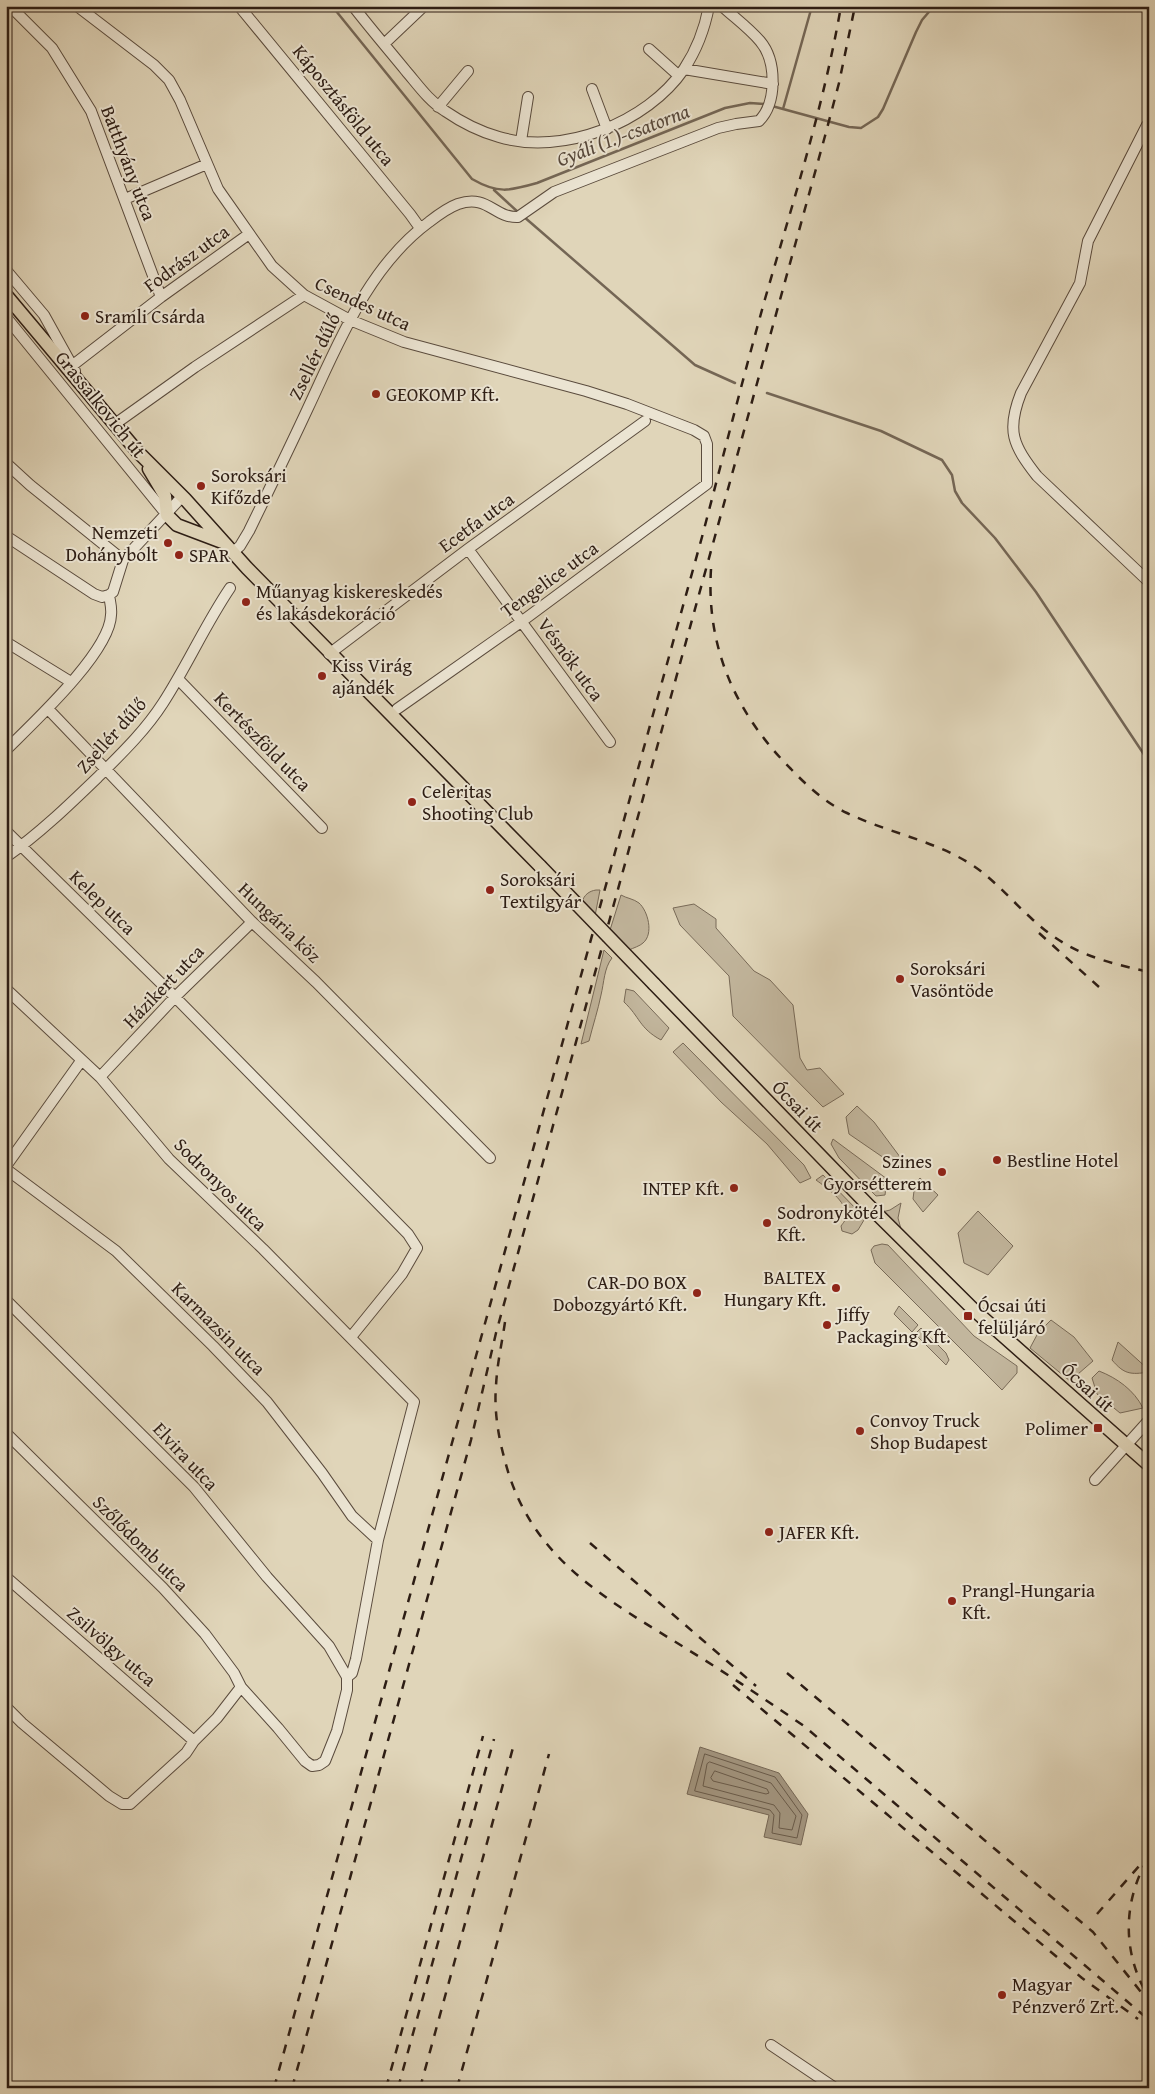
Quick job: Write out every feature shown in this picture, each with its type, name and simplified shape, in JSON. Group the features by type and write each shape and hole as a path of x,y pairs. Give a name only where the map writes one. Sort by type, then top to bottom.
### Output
{"main road":[{"name":"Grassalkovich út","path":"6,295 138,451 185,499 232,553 329,654 540,866"},
{"path":"138,451 165,496 167,515 177,525 222,542"},
{"name":"Ócsai út","path":"540,866 868,1205 974,1310 1149,1465"}],"street":[{"name":"Csendes utca","path":"77,6 154,65 169,80 195,132 218,189 272,266 304,295 350,320 404,342 586,391 627,404 694,430 704,436 706,444 706,469"},
{"name":"Káposztásföld utca","path":"239,6 420,228"},
{"path":"353,6 438,107 474,127 500,137 521,141 558,142 607,129 645,108 667,89 681,72 705,26 709,6"},
{"path":"384,44 424,6"},
{"path":"649,49 681,72 774,84 769,57 761,42 722,6"},
{"name":"Batthyány utca","path":"15,8 52,48 91,111 161,297"},
{"path":"438,107 468,70"},
{"name":"Zsellér dűlő","path":"232,553 240,546 250,531 350,320 379,274 406,241 420,228 445,210 459,204 472,202 487,204 502,214 518,217 554,192 718,128 759,121 765,115 774,84"},
{"path":"592,89 607,129"},
{"path":"521,141 528,96"},
{"path":"1147,125 1088,241 1080,283 1021,393 1013,412 1013,435 1022,456 1037,476 1149,582"},
{"path":"125,199 207,164"},
{"name":"Fodrász utca","path":"73,365 161,297 249,234"},
{"name":"Grassalkovich út","path":"6,270 44,315 73,365 80,384"},
{"path":"115,424 195,367 304,295"},
{"name":"Grassalkovich út","path":"6,317 167,515"},
{"name":"Ecetfa utca","path":"329,654 468,549 645,421"},
{"path":"6,463 30,485 123,560"},
{"name":"Tengelice utca","path":"397,710 521,622 707,484 706,469"},
{"path":"6,536 94,594 102,597 113,592 123,560 179,500 185,499"},
{"name":"Vésnök utca","path":"468,549 610,742"},
{"name":"Zsellér dűlő","path":"6,857 75,799 143,730 178,678 230,588"},
{"path":"6,750 48,709 91,658 105,636 112,616 109,595"},
{"path":"6,642 72,682"},
{"name":"Kertészföld utca","path":"178,678 322,828"},
{"name":"Hungária köz","path":"48,709 252,922 316,982 490,1158"},
{"name":"Kelep utca","path":"6,831 175,997 408,1234 417,1248 402,1274 351,1336"},
{"name":"Házikert utca","path":"100,1077 175,997 252,922"},
{"name":"Sodronyos utca","path":"6,989 100,1077 169,1159 351,1336 414,1402 378,1540"},
{"path":"6,1167 81,1061"},
{"name":"Karmazsin utca","path":"6,1167 116,1251 213,1346 267,1402 322,1473 352,1516 378,1540"},
{"name":"Elvira utca","path":"6,1300 194,1487 267,1577 329,1646 347,1677"},
{"path":"1096,1480 1149,1420"},
{"name":"Szőlődomb utca","path":"6,1432 163,1588 205,1634 234,1673 240,1688 278,1728 305,1761 312,1766 319,1765 325,1761 343,1708 347,1690 347,1677"},
{"path":"347,1677 352,1672 356,1658 378,1540"},
{"name":"Zsilvölgy utca","path":"6,1577 194,1741"},
{"path":"6,1707 22,1723 109,1796 122,1804 130,1804 186,1753 194,1741 217,1718 240,1688"},
{"path":"771,2045 835,2088"}],"shaded area":[{"path":"600,890 595,916 582,902 587,894"},
{"path":"621,895 639,903 645,911 649,928 646,939 642,944 629,950 610,930"},
{"path":"694,904 716,919 716,928 754,971 770,980 793,1005 800,1058 807,1070 820,1068 844,1094 823,1107 733,1016 729,976 680,925 673,908"},
{"path":"604,950 612,958 606,971 589,1041 581,1044"},
{"path":"626,989 634,991 669,1028 661,1040 644,1027 624,1002"},
{"path":"683,1043 804,1165 811,1178 800,1183 767,1144 721,1102 673,1052"},
{"path":"857,1106 874,1122 906,1165 900,1169 849,1134 846,1117"},
{"path":"833,1139 887,1179 885,1195 876,1196 839,1158 831,1144"},
{"path":"823,1175 861,1214 864,1220 858,1230 852,1234 842,1231 841,1226 846,1216 843,1205 835,1195 816,1180"},
{"path":"920,1178 938,1195 923,1212 913,1199 915,1183"},
{"path":"901,1203 898,1218 901,1229 882,1212 890,1210"},
{"path":"978,1211 1013,1246 988,1275 964,1263 958,1233"},
{"path":"888,1245 974,1336 1017,1366 1017,1373 1002,1390 875,1263 871,1250 874,1246"},
{"path":"899,1306 918,1325 912,1332 894,1314"},
{"path":"1051,1320 1074,1337 1093,1361 1070,1381 1030,1348 1038,1333"},
{"path":"921,1328 946,1353 949,1360 946,1365 915,1334"},
{"path":"1118,1342 1149,1372 1128,1372 1116,1365 1112,1360"},
{"path":"1099,1371 1124,1385 1143,1408 1120,1413 1097,1394 1092,1378"}],"water":[{"path":"700,1747 779,1773 808,1814 801,1845 764,1837 769,1815 687,1794"}],"waterway":[{"name":"Gyáli (1.)-csatorna","path":"332,6 472,179 497,189 519,188 537,183 725,108 750,103 764,104"},
{"path":"783,109 812,6"},
{"name":"Gyáli (1.)-csatorna","path":"772,106 849,127 861,128 878,117 883,109 916,32 922,20 934,6"},
{"path":"494,190 519,213"},
{"path":"523,216 695,365 735,383"},
{"path":"767,393 881,431 942,460 952,475 955,491 962,503 995,538 1036,592 1149,762"}],"railway":[{"path":"274,2088 702,537 765,299 807,153 826,80 841,6"},
{"path":"292,2088 471,1440 496,1333 825,136 839,83 855,6"},
{"path":"711,569 711,598 714,626 728,678 755,726 791,769 817,794 839,809 862,820 940,848 969,863 994,882 1045,930 1072,948 1116,964 1149,972"},
{"path":"1039,933 1099,987"},
{"path":"505,1322 497,1370 496,1413 500,1440 516,1493 532,1523 552,1550 575,1573 601,1594 733,1678 804,1726 1149,2020"},
{"path":"590,1543 756,1686"},
{"path":"787,1673 1093,1932 1149,2002"},
{"path":"733,1685 1082,1978 1138,2019"},
{"path":"386,2088 483,1736"},
{"path":"398,2088 494,1739"},
{"path":"420,2088 514,1744"},
{"path":"457,2088 549,1754"},
{"path":"1144,1989 1132,1956 1129,1940 1129,1923 1135,1889 1149,1857"},
{"path":"1097,1914 1140,1865"}],"place":[{"name":"Sramli Csárda","path":"85,316"},
{"name":"GEOKOMP Kft.","path":"376,394"},
{"name":"Soroksári Kifőzde","path":"201,486"},
{"name":"Nemzeti Dohánybolt","path":"168,543"},
{"name":"SPAR","path":"179,555"},
{"name":"Műanyag kiskereskedés és lakásdekoráció","path":"246,602"},
{"name":"Kiss Virág ajándék","path":"322,676"},
{"name":"Celeritas Shooting Club","path":"412,802"},
{"name":"Soroksári Textilgyár","path":"490,890"},
{"name":"Soroksári Vasöntöde","path":"900,979"},
{"name":"Bestline Hotel","path":"997,1160"},
{"name":"Szines Gyorsétterem","path":"942,1172"},
{"name":"INTEP Kft.","path":"734,1188"},
{"name":"Sodronykötél Kft.","path":"767,1223"},
{"name":"BALTEX Hungary Kft.","path":"836,1288"},
{"name":"CAR-DO BOX Dobozgyártó Kft.","path":"697,1293"},
{"name":"Ócsai úti felüljáró","path":"968,1316"},
{"name":"Jiffy Packaging Kft.","path":"827,1325"},
{"name":"Polimer","path":"1098,1428"},
{"name":"Convoy Truck Shop Budapest","path":"860,1431"},
{"name":"JAFER Kft.","path":"769,1532"},
{"name":"Prangl-Hungaria Kft.","path":"952,1601"},
{"name":"Magyar Pénzverő Zrt.","path":"1002,1995"}]}
